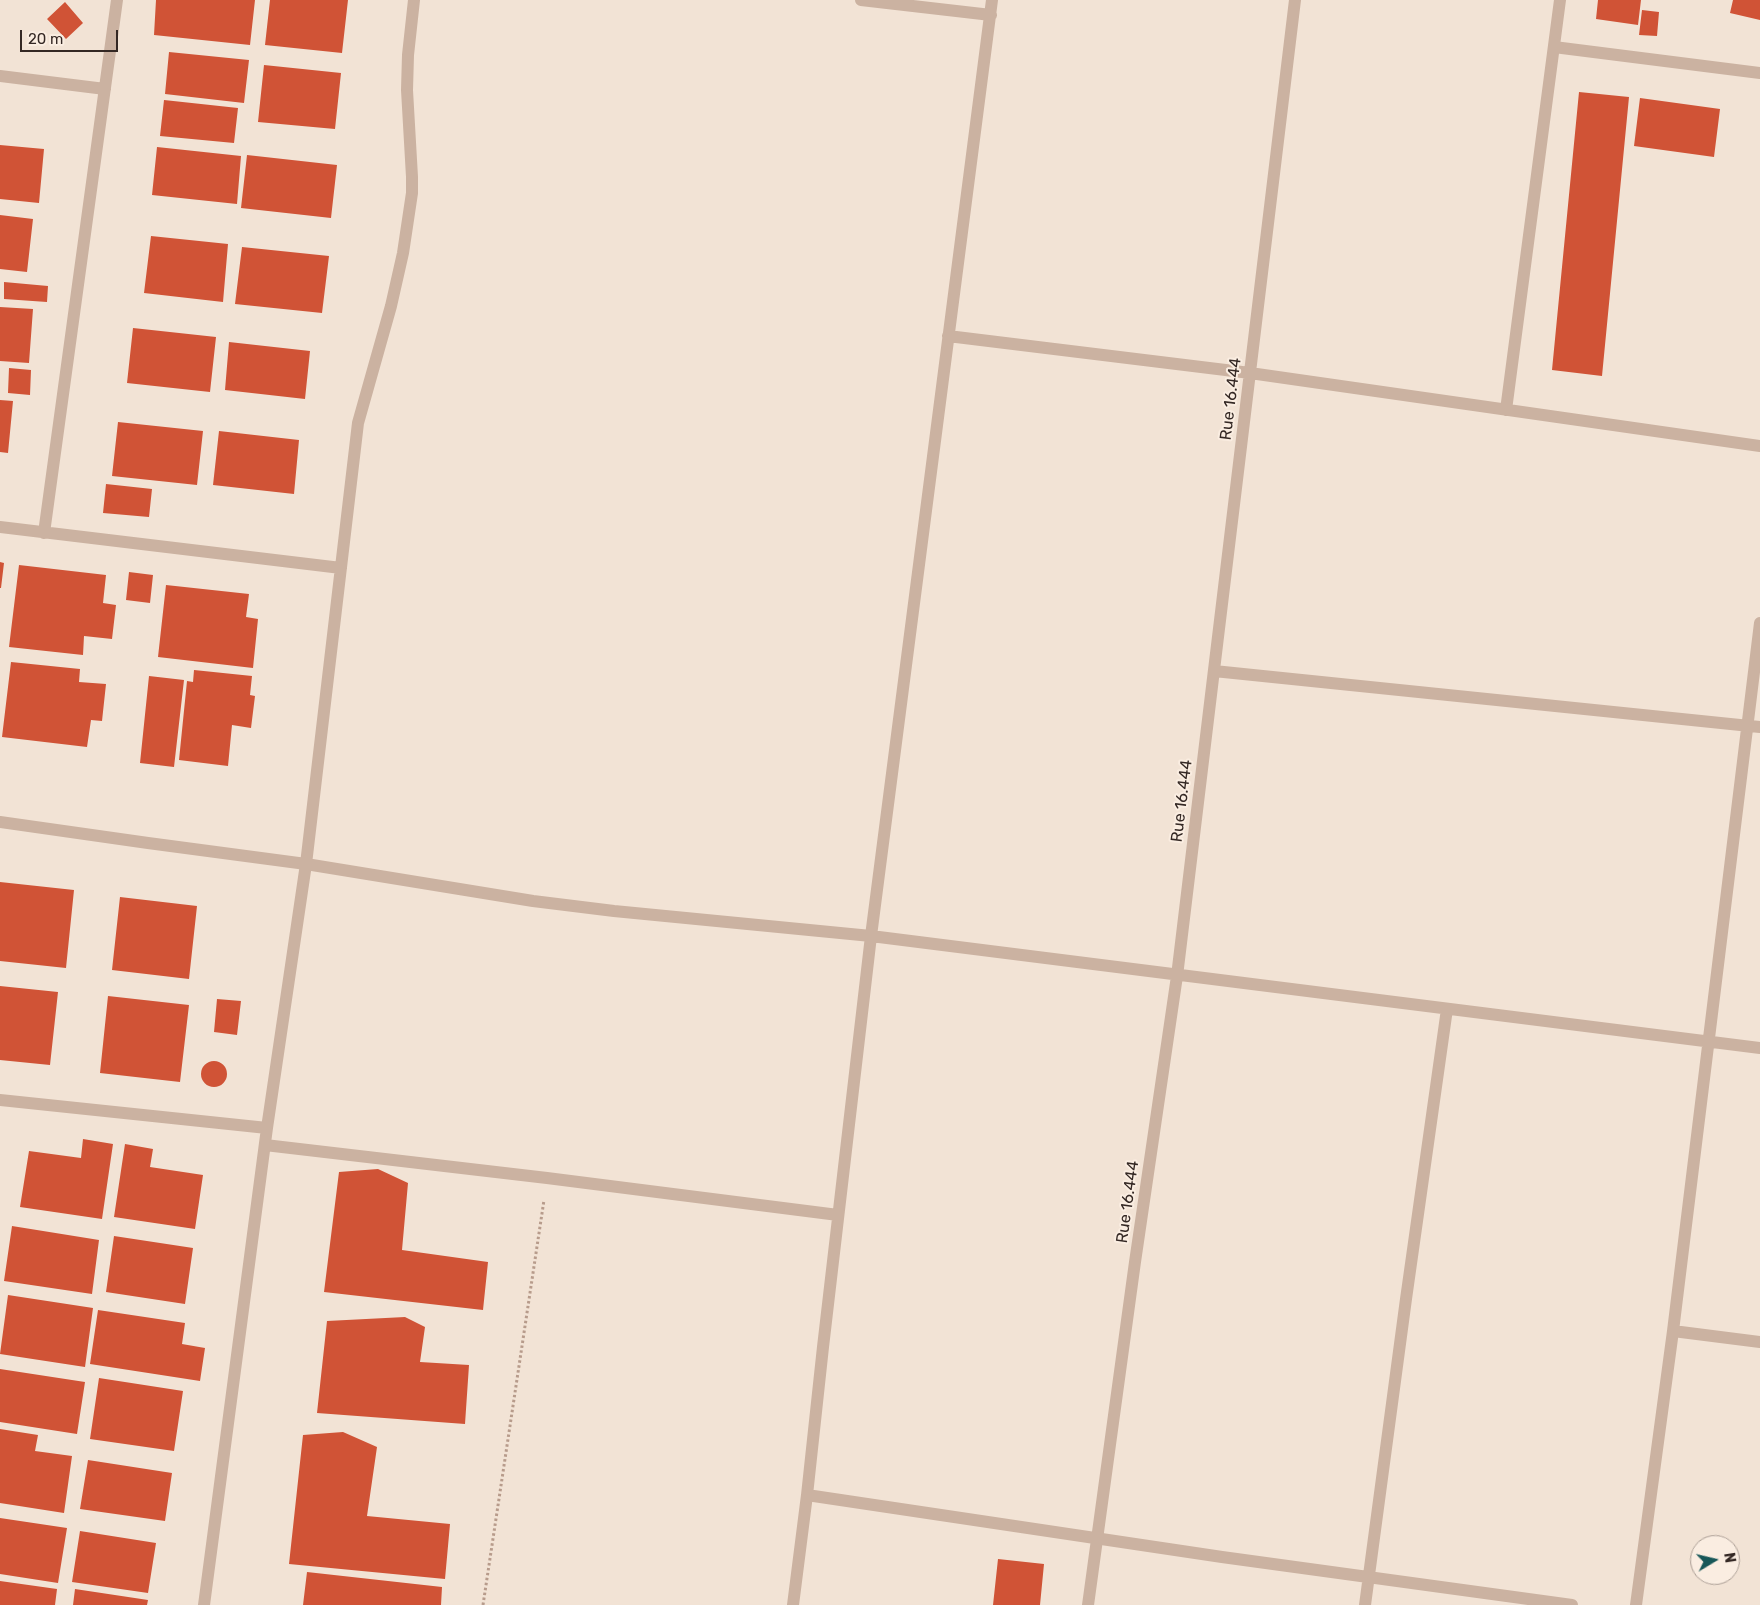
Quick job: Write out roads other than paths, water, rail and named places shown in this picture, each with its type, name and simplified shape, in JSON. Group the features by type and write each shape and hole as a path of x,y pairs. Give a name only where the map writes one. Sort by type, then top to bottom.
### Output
{"street":[{"path":"44,532 117,0"},
{"path":"204,1605 267,1128 306,864 358,423 363,399 391,306 403,253 412,193 407,90 408,55 414,0"},
{"path":"861,0 990,15"},
{"path":"793,1605 871,936 992,0"},
{"name":"Rue 16.444","path":"1088,1605 1177,976 1295,0"},
{"path":"1506,410 1560,0"},
{"path":"1554,47 1760,73"},
{"path":"0,76 105,89"},
{"path":"948,336 1250,372 1760,446"},
{"path":"0,527 341,568"},
{"path":"1636,1605 1673,1331 1708,1042 1754,726 1760,623"},
{"path":"1214,671 1754,726"},
{"path":"0,822 306,864 614,911 871,936 1760,1048"},
{"path":"1365,1605 1447,1009"},
{"path":"0,1100 267,1128"},
{"path":"265,1145 548,1178 838,1215"},
{"path":"1673,1331 1760,1342"},
{"path":"807,1495 1222,1558 1572,1605"}]}
